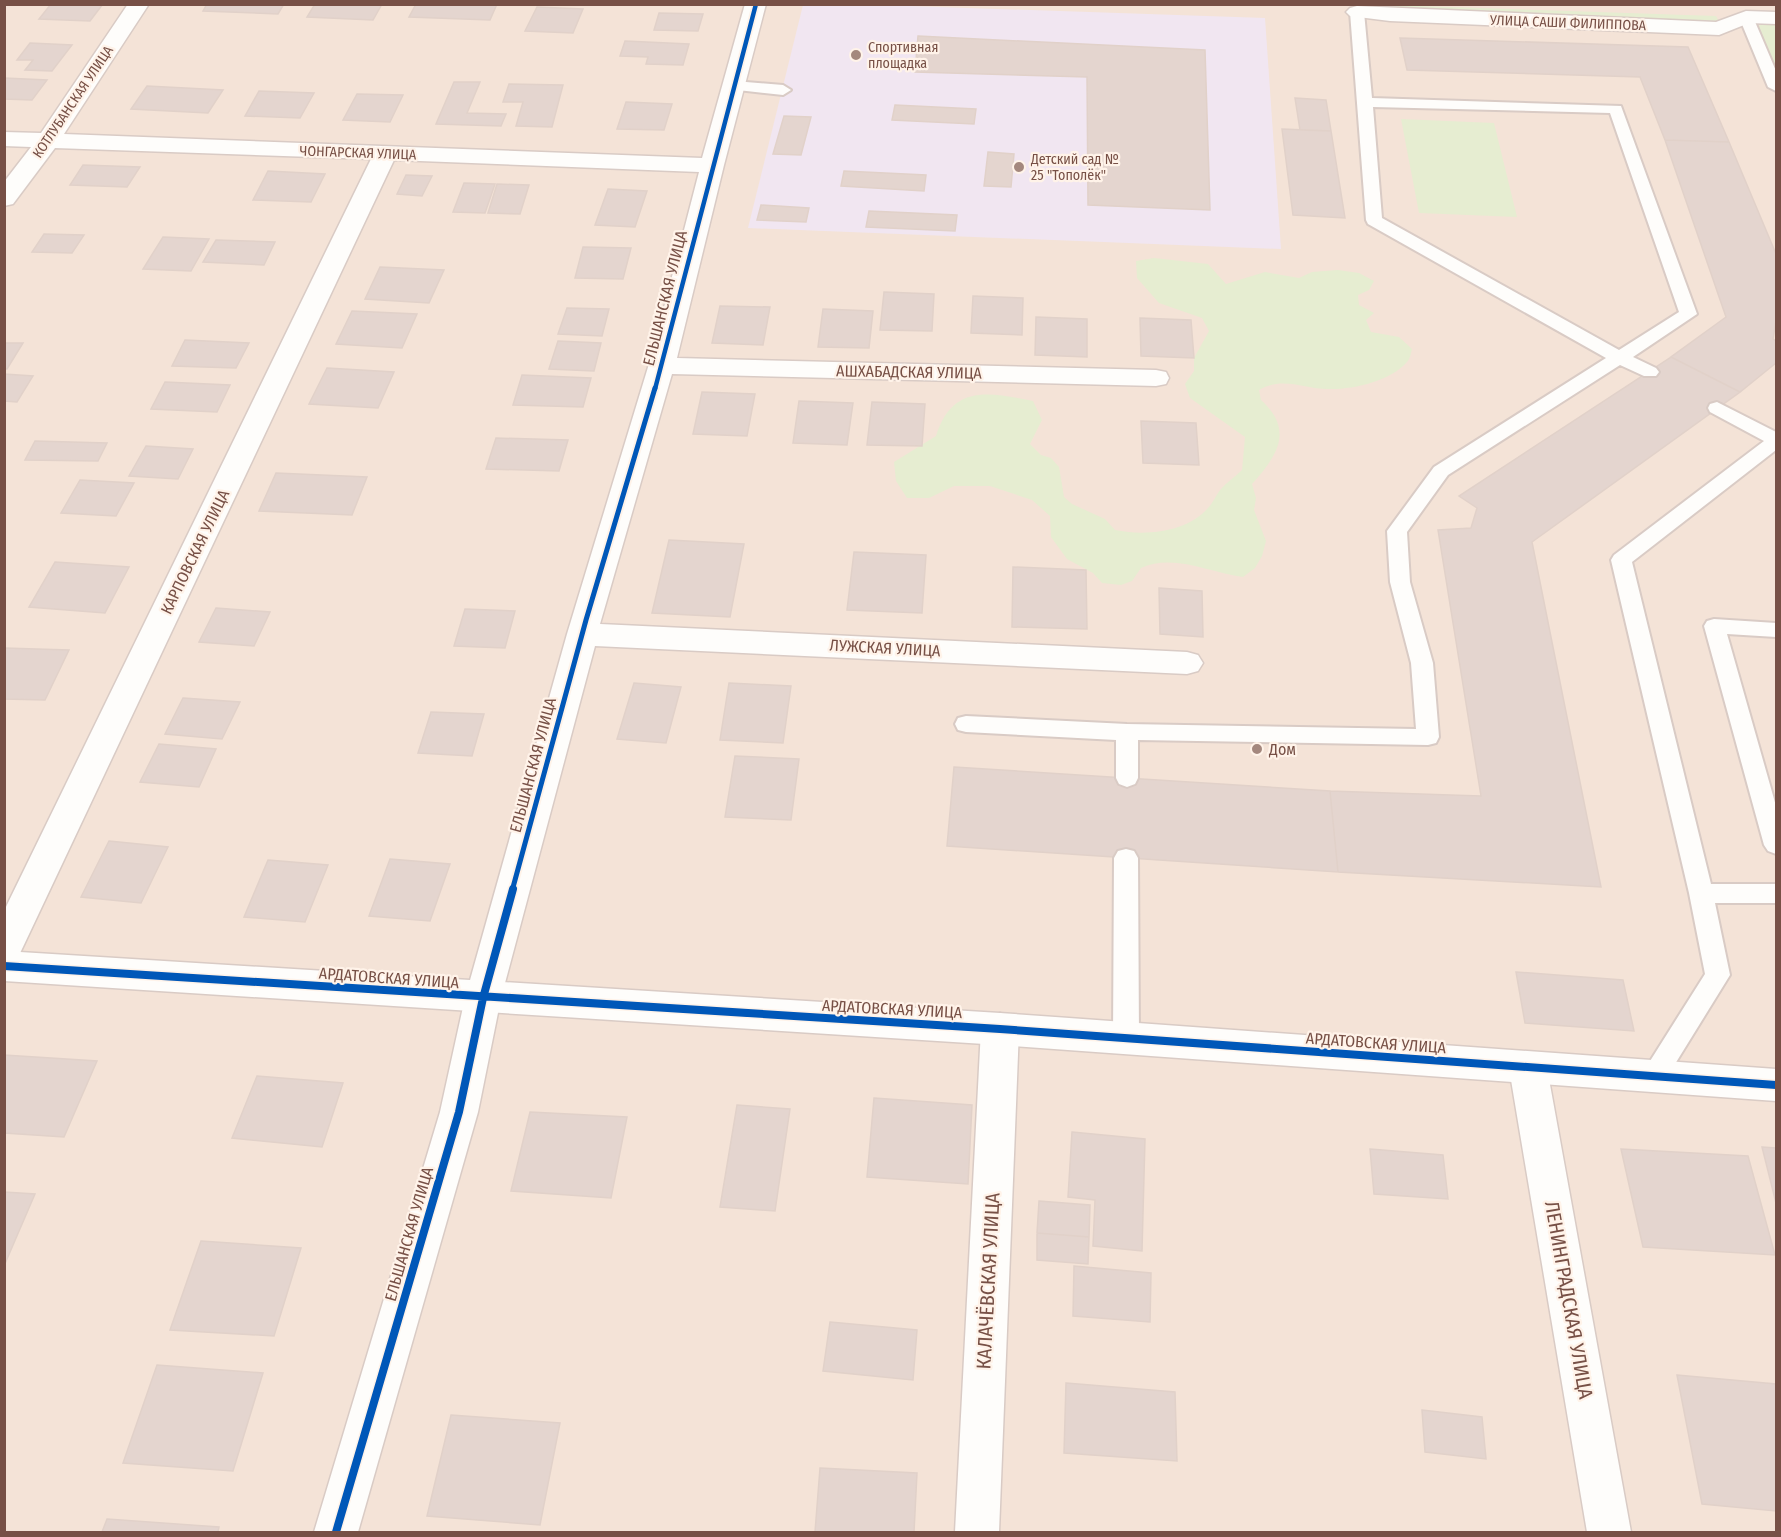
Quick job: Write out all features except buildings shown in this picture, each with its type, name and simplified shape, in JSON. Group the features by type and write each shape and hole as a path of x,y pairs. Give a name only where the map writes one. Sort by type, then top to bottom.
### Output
{"street":[{"name":"КОТЛУБАНСКАЯ УЛИЦА","path":"4,199 47,142 139,4"},
{"name":"ЕЛЬШАНСКАЯ УЛИЦА","path":"336,1533 459,1112 483,998 582,634 662,366 712,165 756,4"},
{"name":"УЛИЦА САШИ ФИЛИППОВА","path":"1357,12 1719,29 1746,17 1776,18"},
{"name":"ЧОНГАРСКАЯ УЛИЦА","path":"4,139 712,165"},
{"name":"КАРПОВСКАЯ УЛИЦА","path":"4,949 384,154"},
{"name":"АШХАБАДСКАЯ УЛИЦА","path":"662,366 1156,378"},
{"name":"ЛУЖСКАЯ УЛИЦА","path":"582,634 1187,663"},
{"name":"АРДАТОВСКАЯ УЛИЦА","path":"4,966 1000,1029 1776,1085"},
{"name":"КАЛАЧЁВСКАЯ УЛИЦА","path":"977,1533 1000,1029"},
{"name":"ЛЕНИНГРАДСКАЯ УЛИЦА","path":"1528,1068 1609,1533"}],"lane":[{"path":"1357,12 1374,220 1620,358 1650,372"},
{"path":"1746,17 1776,87"},
{"path":"734,86 783,90"},
{"path":"966,724 1126,732 1428,736 1422,663 1400,582 1397,531 1441,471 1688,314 1616,109 1365,102"},
{"path":"1653,1077 1718,975 1701,893 1621,560 1776,440 1717,408"},
{"path":"1776,630 1714,626 1776,844"},
{"path":"1126,732 1127,778"},
{"path":"1126,858 1126,1038"},
{"path":"1701,893 1776,894"}],"shaded area":[{"path":"5,5 1776,5 1776,1532 5,1532"},
{"name":"Детский сад № 25 \"Тополёк\"","path":"803,5 880,5 1265,18 1281,249 748,228"}],"green space":[{"path":"1389,5 1716,16 1720,23 1391,10"},
{"path":"1776,22 1776,86 1756,42 1756,29 1760,25"},
{"path":"1401,119 1494,123 1517,217 1419,213"},
{"path":"1154,258 1208,264 1226,284 1265,272 1299,278 1312,272 1338,270 1359,273 1374,281 1369,290 1358,295 1359,305 1374,313 1366,320 1371,332 1399,337 1412,349 1408,361 1400,369 1381,379 1359,386 1338,389 1276,384 1259,390 1261,400 1271,411 1280,432 1275,453 1252,484 1256,498 1254,510 1266,541 1262,556 1255,568 1243,577 1179,563 1153,564 1141,568 1132,581 1121,585 1102,583 1093,573 1067,559 1051,537 1050,516 1032,500 990,486 954,486 929,498 907,498 896,481 894,462 936,436 943,419 952,407 962,400 987,394 1033,401 1042,420 1030,444 1041,455 1051,458 1059,467 1064,497 1072,504 1105,519 1115,530 1139,533 1177,528 1199,516 1208,508 1221,489 1242,470 1245,437 1190,398 1185,384 1194,371 1194,358 1209,331 1202,318 1159,303 1137,278 1136,261"}],"cycle path":[{"path":"336,1532 459,1112 483,998 586,620 665,354 712,165 756,4"},
{"path":"4,966 1000,1029 1776,1085"}],"place":[{"name":"Спортивная площадка","path":"856,55"},
{"name":"Детский сад № 25 \"Тополёк\"","path":"1019,167"},
{"name":"Дом","path":"1257,749"}]}
